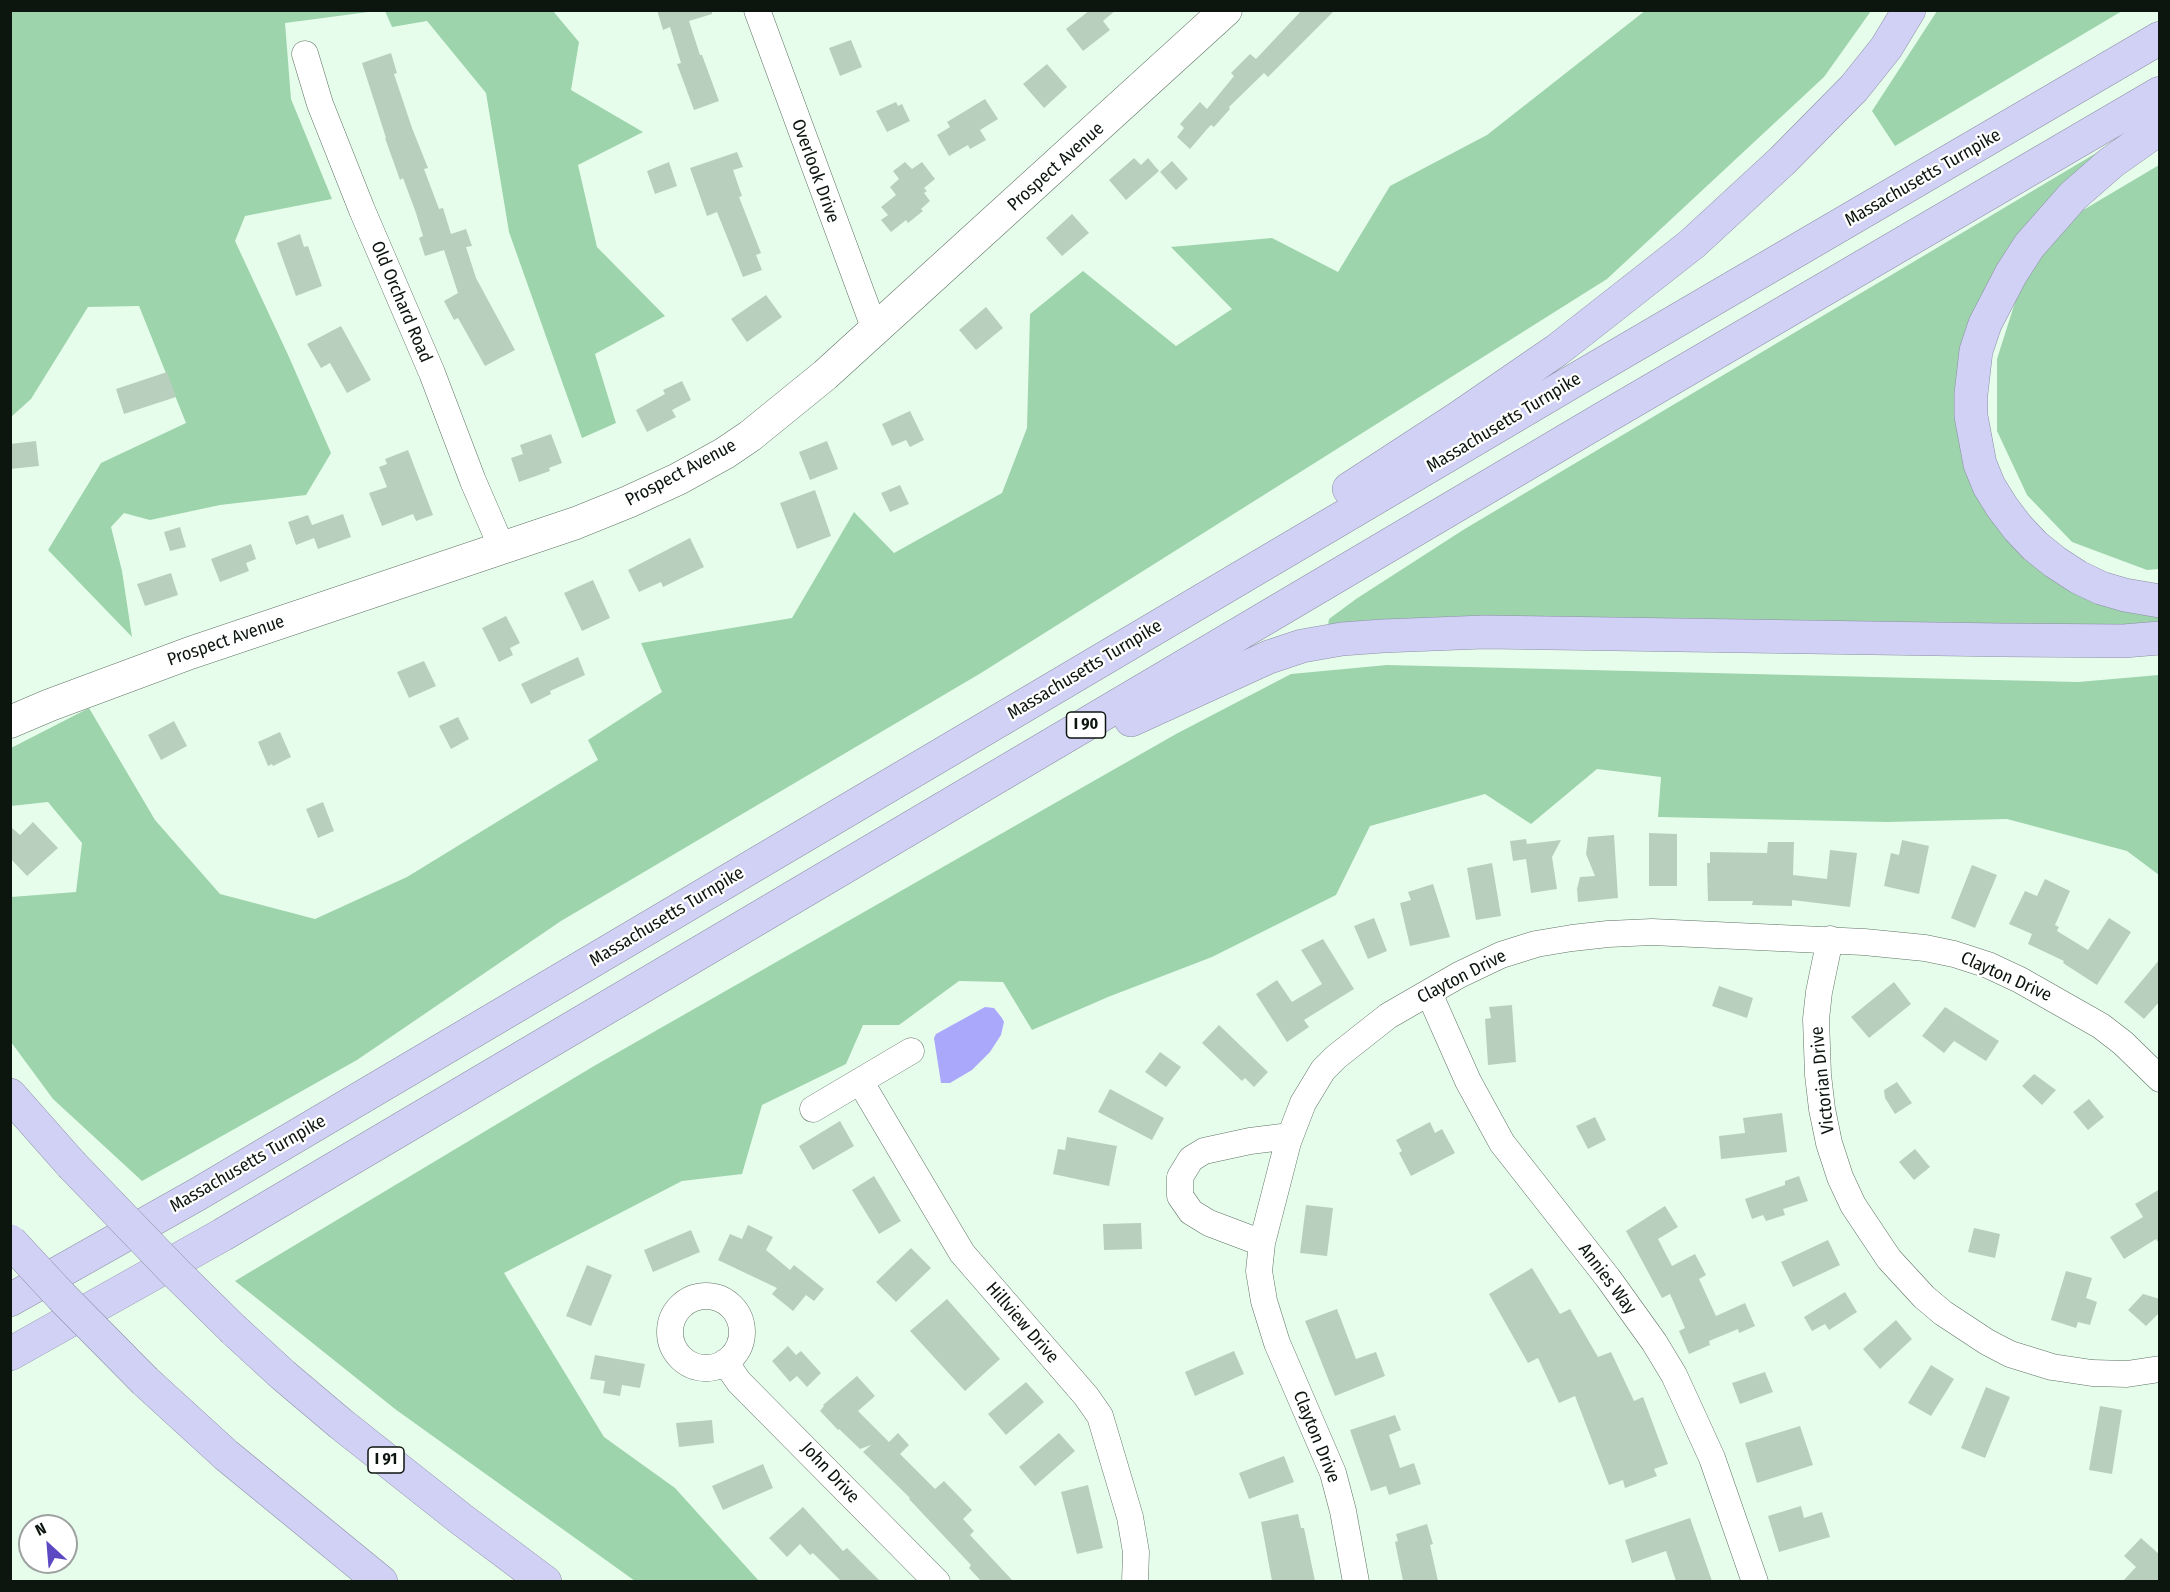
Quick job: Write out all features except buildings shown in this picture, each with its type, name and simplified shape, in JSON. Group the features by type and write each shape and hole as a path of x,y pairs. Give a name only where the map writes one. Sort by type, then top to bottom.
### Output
{"highway":[{"path":"527,1000 624,928 694,884 868,783 1287,527 1431,436 1548,356 1692,244 1782,161 1854,88 1886,48 1909,10"},
{"name":"Massachusetts Turnpike","path":"10,1300 127,1235 1570,383 2155,41"},
{"name":"I 90","path":"10,1354 232,1229 2160,93"},
{"path":"2160,128 2112,162 2073,196 2029,246 2011,274 1985,324 1976,351 1971,394 1972,424 1980,464 1994,493 2018,528 2049,557 2078,577 2101,588 2160,601"},
{"path":"947,806 1237,670 1302,646 1342,639 1485,632 2001,640 2160,638"},
{"name":"I 91","path":"10,1095 71,1164 176,1273 283,1375 461,1519 545,1581"},
{"path":"10,1241 145,1381 226,1455 381,1581"}],"street":[{"name":"Overlook Drive","path":"757,10 875,330"},
{"name":"Prospect Avenue","path":"10,722 190,653 576,523 628,502 725,453 797,400 1226,10"},
{"name":"Old Orchard Road","path":"305,54 320,104 362,210 428,362 473,481 502,548"},
{"name":"Clayton Drive","path":"1356,1581 1343,1510 1333,1473 1277,1343 1268,1317 1259,1271 1262,1243 1295,1120 1313,1086 1336,1057 1380,1021 1501,955 1536,944 1608,934 1652,932 1830,939 1925,948 1988,965 2052,996 2101,1026 2132,1051 2160,1079"},
{"name":"Victorian Drive","path":"1830,939 1816,1019 1822,1109 1829,1143 1840,1177 1853,1205 1889,1258 1924,1297 1943,1313 2010,1354 2052,1367 2083,1372 2127,1374 2160,1369"},
{"name":"Annies Way","path":"1429,993 1468,1081 1502,1143 1614,1286 1654,1342 1674,1375 1712,1458 1755,1581"},
{"path":"813,1109 911,1051"},
{"name":"Hillview Drive","path":"860,1081 962,1253 1086,1396 1100,1416 1130,1517 1136,1552 1134,1581"},
{"path":"1262,1243 1209,1223 1191,1212 1180,1196 1180,1177 1191,1159 1204,1151 1250,1141 1290,1137"},
{"name":"John Drive","path":"725,1362 739,1382 937,1581"}],"green space":[{"path":"1646,10 1871,11 1824,77 1607,279 981,673 561,921 357,1060 142,1181 53,1099 11,1042 11,897 76,892 82,843 48,802 11,806 11,748 89,708 155,820 220,894 315,919 407,877 598,760 588,740 662,692 641,643 792,618 854,512 894,553 1002,493 1027,428 1030,314 1083,271 1176,346 1232,309 1171,247 1272,238 1338,272 1390,186 1487,135"},
{"path":"11,11 376,11 285,23 291,99 332,199 245,216 235,241 331,453 306,495 220,505 150,520 124,513 111,527 122,571 132,637 48,550 101,463 186,423 139,306 88,307 31,399 11,417"},
{"path":"385,11 553,11 579,42 571,90 643,132 578,165 597,247 665,316 595,354 616,423 582,438 509,232 486,93 427,21 392,27"},
{"path":"1937,11 2122,11 1895,146 1872,111"},
{"path":"2113,143 1999,263 1973,312 1989,513 2159,612 2159,625 1422,619 1371,620 1328,625 1329,619 1356,599 1463,530"},
{"path":"2159,165 2159,569 2147,570 2072,542 2027,495 1997,431 1997,359 2024,274 2063,222"},
{"path":"1387,665 2078,682 2159,675 2159,875 2127,851 2007,819 1887,822 1658,817 1661,777 1597,769 1531,824 1485,794 1370,826 1336,895 1212,957 1108,997 1032,1030 1003,982 959,981 899,1025 863,1025 846,1064 762,1105 742,1174 682,1181 504,1273 604,1437 675,1488 759,1581 635,1581 395,1409 235,1281 594,1066 1176,734 1291,674"}],"shaded area":[{"path":"985,1007 994,1008 1002,1018 1004,1022 1001,1035 990,1052 972,1070 950,1083 941,1083 934,1038 936,1034"}]}
